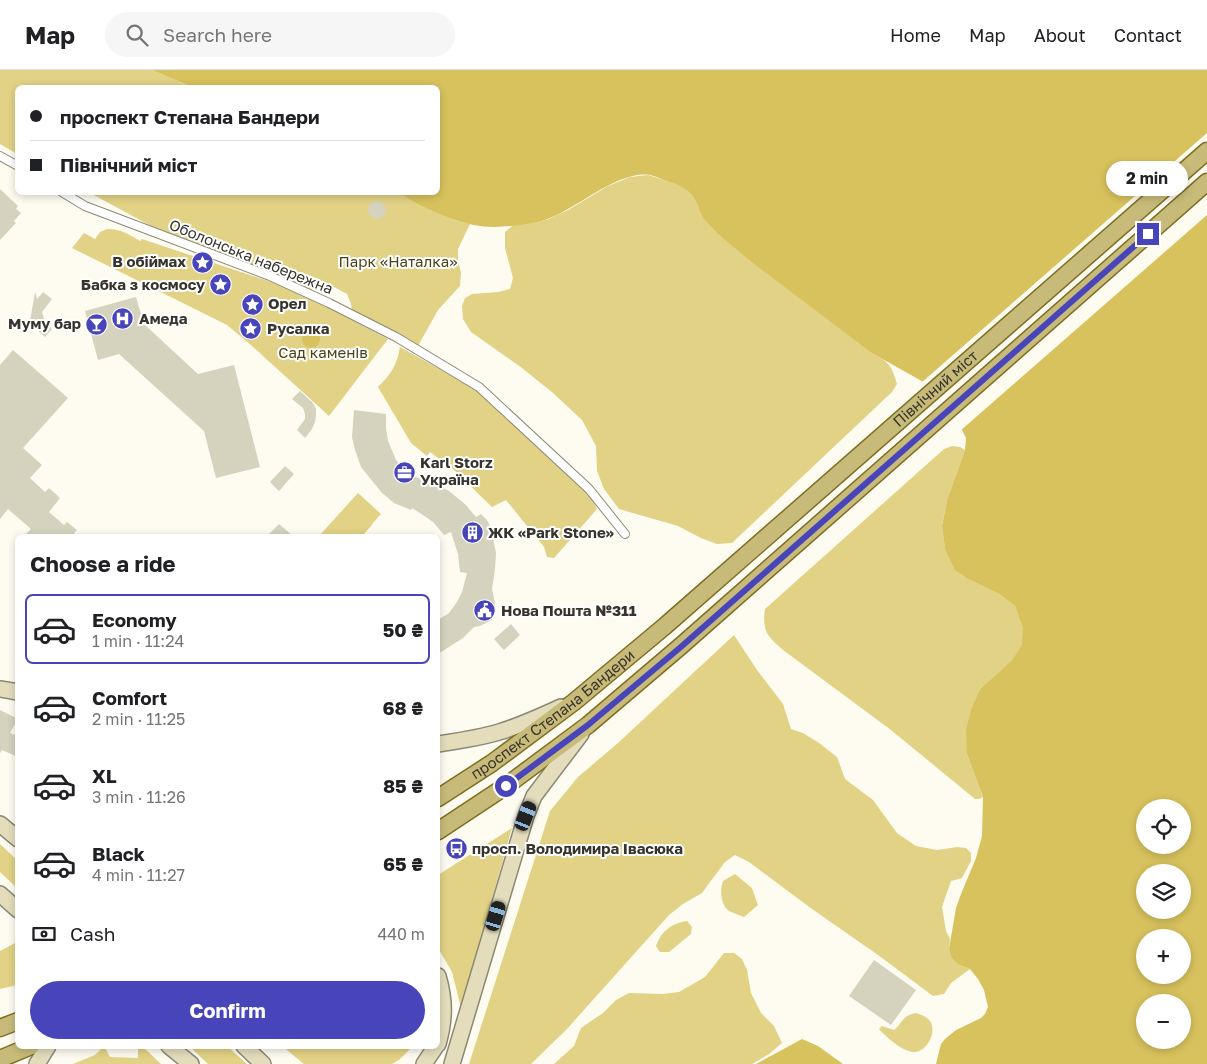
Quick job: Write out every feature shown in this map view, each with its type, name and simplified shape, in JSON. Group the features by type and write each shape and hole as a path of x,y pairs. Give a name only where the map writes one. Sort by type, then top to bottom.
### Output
{"main road":[{"name":"Північний міст","path":"665,626 1207,151"},
{"name":"Північний міст","path":"682,646 1207,182"},
{"name":"проспект Степана Бандери","path":"440,797 492,763 574,702 665,626"},
{"name":"проспект Степана Бандери","path":"440,830 506,786 588,725 682,646"},
{"path":"0,689 15,692"},
{"path":"440,744 499,732 574,702"},
{"path":"452,1064 526,816 534,796 588,725"},
{"path":"0,824 15,836"},
{"path":"0,894 15,907"},
{"path":"440,984 444,1006 440,1035"},
{"path":"0,1028 15,1022"},
{"path":"0,1058 23,1049"},
{"path":"37,1064 46,1049"},
{"path":"172,1049 184,1064"},
{"path":"172,1049 190,1064"},
{"path":"247,1049 263,1064"},
{"path":"424,1064 434,1049"}],"street":[{"path":"0,156 15,164"},
{"name":"Оболонська набережна","path":"67,195 85,206 270,276 334,305 396,338 479,387 589,489 624,534"}],"green space":[{"path":"0,70 152,70 187,85 15,85 15,153 0,144"},
{"path":"648,175 672,182 695,196 699,209 705,219 736,249 870,352 885,361 891,367 897,384 892,392 732,543 717,544 678,526 619,509 604,489 597,471 596,446 582,420 522,368 471,332 463,319 462,306 465,298 472,294 510,289 513,278 505,248 505,232 513,225 549,219 608,186 630,177"},
{"name":"Парк «Наталка»","path":"94,195 402,195 455,220 470,224 458,249 461,273 460,286 438,310 418,346 352,311 347,294 337,289 325,285 311,290 164,233"},
{"name":"Сад каменів","path":"107,229 121,231 140,241 142,239 280,285 388,339 329,416 227,325 72,248 84,233 95,239 100,232"},
{"path":"400,347 477,390 590,493 597,509 554,558 547,557 544,547 506,500 492,507 452,468 430,452 427,456 411,443 378,387 393,369"},
{"path":"952,446 965,450 947,500 942,525 945,549 970,580 999,594 1015,606 1023,627 1023,645 1012,660 981,688 967,754 983,797 979,799 975,799 891,730 783,650 769,637 764,623 765,609 944,449"},
{"path":"358,493 381,514 364,534 321,534"},
{"path":"734,635 757,670 783,704 791,729 803,733 837,757 845,779 873,800 897,833 916,846 937,850 957,847 966,848 971,853 971,861 962,878 951,881 942,907 946,931 950,939 949,949 959,965 970,969 951,983 944,994 933,996 749,862 735,855 725,862 702,893 669,915 566,1030 531,1064 469,1064 550,811 578,777 618,743"},
{"path":"512,828 461,1008 452,972 440,951 440,874"},
{"path":"0,844 15,858 15,886 0,872"},
{"path":"735,874 752,888 758,905 744,917 729,911 721,897 723,881"},
{"path":"687,921 692,927 691,934 669,952 660,952 656,946 664,932 672,926"},
{"path":"15,943 15,985 0,989 0,951"},
{"path":"724,953 734,953 742,959 747,970 751,993 761,1013 774,1026 782,1043 769,1054 752,1064 554,1064 574,1046 581,1028 603,1013 616,1000 629,993 663,994 679,992 705,977"},
{"path":"916,1013 928,1019 932,1025 930,1040 920,1051 911,1052 906,1050 879,1029 882,1026 894,1030 905,1018"},
{"path":"101,1049 106,1049 110,1057 138,1058 138,1049 145,1049 161,1064 73,1064 95,1055"},
{"path":"192,1049 230,1049 247,1064 208,1064"},
{"path":"286,1049 410,1049 392,1064 304,1064"}],"shaded area":[{"path":"152,70 1207,70 1207,1064 936,1064 941,1044 945,1039 956,1030 981,1018 988,1007 984,990 978,979 970,969 959,965 952,958 949,949 956,908 976,858 982,836 983,797 967,754 966,730 972,707 981,688 1012,660 1022,645 1023,628 1015,606 999,594 970,580 955,570 945,549 942,526 947,500 965,450 966,438 953,412 927,384 870,352 728,243 702,216 690,192 652,175 638,175 625,178 599,190 561,213 530,224 494,227 474,225 436,212 402,195 440,195 440,85 187,85"},
{"path":"307,330 315,330 320,335 318,346 307,348 302,343 302,335"},
{"path":"802,1039 818,1046 843,1064 756,1064"}],"pier":[{"path":"1207,133 1207,215 960,431 951,414 921,383"}],"building":[{"path":"0,189 18,206 16,209 21,213 14,221 16,223 0,240"},
{"path":"377,201 383,204 386,210 383,216 377,219 371,216 368,210 371,204"},
{"path":"35,292 37,299 43,292 52,299 42,312 45,322 52,329 45,337 35,328 33,323 29,327"},
{"path":"136,297 144,324 198,374 234,365 260,467 216,478 204,431 119,354 98,360 85,311"},
{"path":"13,350 68,398 23,448 42,465 30,478 45,492 49,488 60,498 49,512 64,525 67,522 77,530 75,534 26,534 31,529 8,509 0,519 0,365"},
{"path":"300,391 313,403 316,409 315,422 305,438 297,430 305,419 303,408 292,399"},
{"name":"ЖК «Park Stone»","path":"354,410 386,414 388,441 396,460 403,468 413,476 434,483 449,491 466,505 476,517 481,514 491,528 496,553 492,589 495,603 492,620 474,627 463,638 440,653 440,619 449,613 457,602 467,573 460,572 458,554 451,532 444,535 433,522 412,508 411,510 394,503 382,493 361,467 352,437"},
{"path":"285,466 294,474 279,491 270,482"},
{"path":"279,524 291,534 269,534"},
{"path":"511,624 520,635 504,650 494,639"},
{"path":"0,710 15,718 15,724 10,733 15,735 15,756 2,750 0,753"},
{"path":"874,960 916,990 891,1025 849,996"}],"place":[{"name":"В обіймах","path":"202,262"},
{"name":"Бабка з космосу","path":"221,285"},
{"name":"Орел","path":"252,304"},
{"name":"Амеда","path":"123,319"},
{"name":"Муму бар","path":"97,324"},
{"name":"Русалка","path":"251,329"},
{"name":"Karl Storz Україна","path":"404,472"},
{"name":"ЖК «Park Stone»","path":"472,533"},
{"name":"Нова Пошта №311","path":"485,611"},
{"name":"просп. Володимира Івасюка","path":"456,849"}],"route":[{"path":"506,786 588,725 682,646 1148,234"}]}
